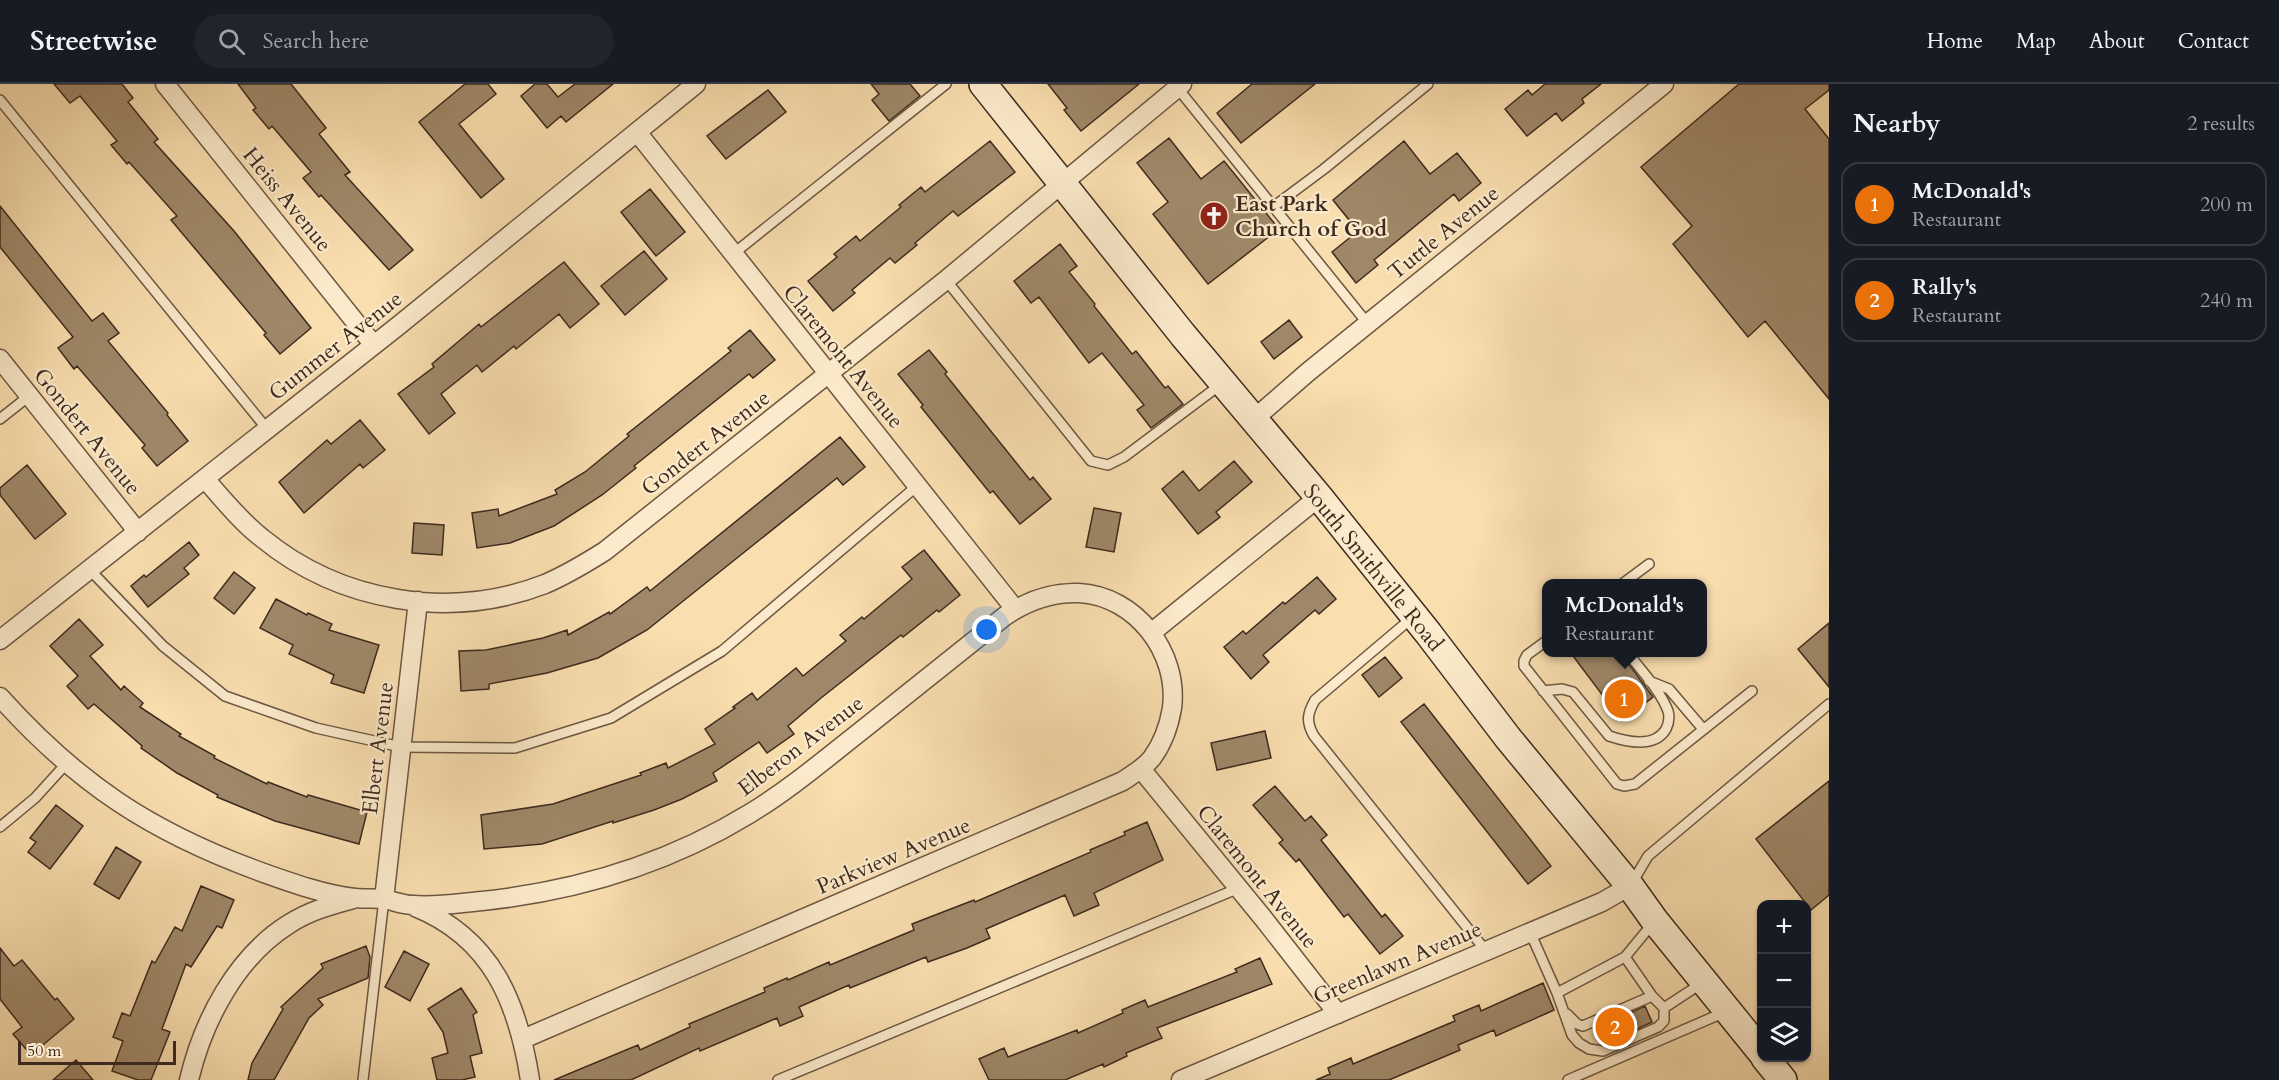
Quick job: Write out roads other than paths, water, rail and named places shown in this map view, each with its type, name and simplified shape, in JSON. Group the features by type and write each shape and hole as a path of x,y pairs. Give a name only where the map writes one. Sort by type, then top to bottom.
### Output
{"main road":[{"name":"South Smithville Road","path":"983,84 1223,382 1319,497 1508,738 1630,886 1655,921 1757,1048"},
{"path":"1768,1062 1783,1080"}],"street":[{"name":"Heiss Avenue","path":"165,84 373,344"},
{"name":"Gummer Avenue","path":"0,640 205,479 696,84"},
{"name":"Tuttle Avenue","path":"1254,419 1664,84"},
{"name":"Gondert Avenue","path":"205,479 241,520 262,538 311,571 350,589 381,597 418,601 479,600 514,594 545,584 605,551 830,375 1178,85"},
{"name":"Claremont Avenue","path":"637,132 1015,609"},
{"name":"Gondert Avenue","path":"0,359 138,532"},
{"path":"1151,633 1319,497"},
{"name":"Elberon Avenue","path":"0,697 30,731 93,786 134,814 174,836 224,859 275,878 356,898 384,899 410,906 438,905 566,888 652,863 690,846 749,814 791,786 1015,609 1050,596 1079,593 1101,597 1118,605 1134,616 1151,633"},
{"name":"Elbert Avenue","path":"384,899 418,601"},
{"name":"Parkview Avenue","path":"523,1039 1124,781 1152,758 1163,741 1170,722 1173,696 1169,669 1161,647 1151,633"},
{"name":"Claremont Avenue","path":"1141,769 1239,888 1338,1014"},
{"name":"Greenlawn Avenue","path":"1182,1080 1602,902 1630,886"},
{"path":"189,1080 206,1030 227,988 247,961 268,939 290,923 322,907 356,898"},
{"path":"410,906 452,927 491,967 518,1019 530,1080"}],"lane":[{"path":"733,254 946,84"},
{"path":"1273,207 1324,169 1428,84"},
{"path":"1178,85 1368,324"},
{"path":"0,100 267,429"},
{"path":"946,280 1091,461 1108,465 1124,457 1223,382"},
{"path":"0,419 29,396"},
{"path":"90,570 164,646 225,696 316,728 401,747 514,748 611,718 722,651 917,486"},
{"path":"1629,579 1649,564"},
{"path":"1414,616 1315,700 1308,713 1307,724 1314,736 1486,951"},
{"path":"1542,644 1527,655 1524,661 1528,672 1617,784 1624,786 1635,784 1752,691"},
{"path":"1543,691 1562,689 1574,692 1609,736 1645,742 1654,741 1663,734 1669,723 1668,712 1650,681 1631,657"},
{"path":"1650,681 1669,689 1703,729"},
{"path":"1630,886 1648,856 1829,704"},
{"path":"0,827 35,798 66,764"},
{"path":"778,1080 1239,888"},
{"path":"363,1080 384,899"},
{"path":"1557,993 1625,957 1655,921"},
{"path":"1530,932 1557,993 1572,1035 1588,1048 1603,1051 1658,1027 1664,1021 1664,1008 1652,996 1625,957"},
{"path":"1664,1008 1703,982"},
{"path":"1565,1013 1577,1024 1583,1026 1652,996"},
{"path":"1568,1080 1727,1011"}],"place":[{"name":"East Park Church of God","path":"1214,216"},
{"name":"McDonald's","path":"1624,699"},
{"name":"Rally's","path":"1615,1027"}]}
